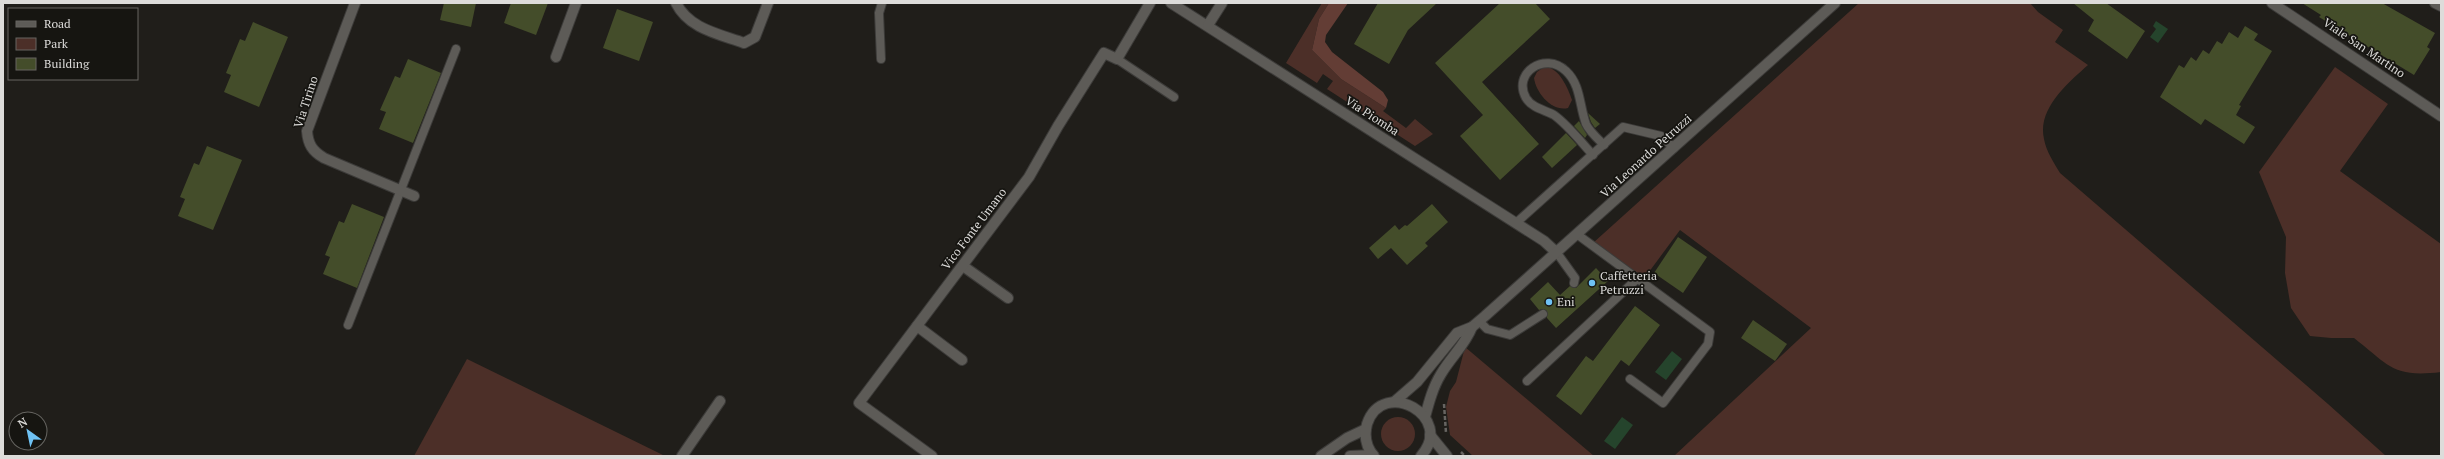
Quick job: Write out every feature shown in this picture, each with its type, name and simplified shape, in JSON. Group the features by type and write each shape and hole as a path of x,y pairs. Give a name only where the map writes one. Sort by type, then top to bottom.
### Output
{"street":[{"name":"Via Tirino","path":"355,3 307,131 308,141 317,154 324,158 414,196"},
{"path":"556,57 576,3"},
{"path":"676,3 680,12 698,27 744,42 755,37 768,3"},
{"path":"1117,59 1150,3"},
{"name":"Via Piomba","path":"1171,3 1208,24 1544,241 1557,253"},
{"path":"1208,24 1222,3"},
{"name":"Via Leonardo Petruzzi","path":"1366,429 1375,411 1394,402 1417,382 1457,333 1476,324 1578,235 1835,3"},
{"name":"Viale San Martino","path":"2272,3 2441,116"},
{"path":"2435,3 2441,6"},
{"name":"Vico Fonte Umano","path":"932,456 859,403 1030,177 1058,126 1104,53 1117,59"},
{"path":"963,266 1008,298"},
{"name":"Via Leonardo Petruzzi","path":"1425,417 1436,383 1453,356 1466,342 1476,324"},
{"path":"917,326 962,360"},
{"path":"682,456 720,401"},
{"path":"1394,402 1412,405 1425,417 1430,435 1447,456"},
{"path":"1321,456 1347,438 1366,429 1366,438 1374,456 1350,456"},
{"path":"1421,456 1428,444 1430,435"}],"lane":[{"path":"881,59 879,13 882,3"},
{"path":"348,325 456,49"},
{"path":"1117,59 1174,97"},
{"path":"1593,154 1557,118 1534,106 1526,98 1524,80 1530,69 1538,64 1549,62 1565,70 1578,90 1586,125 1604,145"},
{"path":"1516,224 1623,127 1661,136 1674,148"},
{"path":"1578,235 1710,332 1708,344 1663,403 1630,379"},
{"path":"1557,253 1575,278 1574,283"},
{"path":"1527,381 1637,279"},
{"path":"1476,324 1487,330 1510,335 1543,314"}],"path":[{"path":"1445,400 1444,423 1449,440"},
{"path":"1460,452 1465,456"}],"green space":[{"path":"1322,3 1329,3 1319,19 1312,50 1341,79 1386,108 1383,111 1406,128 1415,119 1433,134 1415,146 1327,89 1333,81 1323,74 1317,83 1286,63"},
{"path":"1859,3 2030,3 2038,12 2063,30 2055,42 2088,65 2063,88 2045,117 2043,128 2046,148 2060,173 2328,404 2386,456 1674,456 1811,328 1680,230 1643,280 1593,243"},
{"path":"1544,67 1554,70 1565,84 1572,100 1568,108 1556,107 1551,104 1541,95 1538,90 1534,78 1537,72"},
{"path":"2335,67 2388,104 2340,171 2441,244 2441,372 2412,373 2401,371 2384,362 2354,338 2310,336 2291,308 2285,273 2286,237 2259,172"},
{"path":"1465,347 1594,456 1473,456 1450,435 1446,407 1450,391 1456,382"},
{"path":"467,359 665,456 414,456"},
{"path":"1398,417 1410,422 1415,434 1410,446 1398,451 1386,446 1381,434 1386,422"}],"shaded area":[{"path":"1329,3 1348,3 1326,35 1325,42 1332,52 1383,92 1388,100 1386,108 1341,79 1312,50 1319,19"},
{"path":"2156,21 2168,29 2158,43 2150,37 2156,29 2153,26"},
{"path":"1672,351 1682,359 1666,380 1655,372"},
{"path":"1622,417 1633,425 1615,449 1604,441"}],"building":[{"path":"444,3 476,3 471,27 440,20"},
{"path":"511,3 548,3 536,35 504,23"},
{"path":"1378,3 1437,3 1408,30 1389,64 1354,44"},
{"path":"1500,3 1535,3 1550,19 1482,82 1539,144 1500,180 1460,136 1483,115 1435,63"},
{"path":"2073,3 2106,3 2145,31 2127,59 2088,31 2094,20"},
{"path":"2302,3 2382,3 2435,33 2427,47 2430,49 2414,75 2319,17 2321,15"},
{"path":"617,9 653,22 639,61 603,48"},
{"path":"253,22 288,37 259,107 224,92 231,75 226,73 240,39 245,41"},
{"path":"2245,26 2258,34 2254,40 2272,51 2239,105 2241,106 2236,115 2255,127 2244,144 2205,119 2201,125 2160,97 2179,65 2184,68 2191,57 2196,61 2203,50 2209,54 2217,41 2222,44 2229,32 2238,38"},
{"path":"408,59 441,73 413,143 379,129 386,112 380,110 395,76 400,78"},
{"path":"1588,113 1600,124 1595,128 1591,122"},
{"path":"1579,121 1587,135 1585,138 1574,126"},
{"path":"1566,133 1577,145 1552,168 1542,157"},
{"path":"207,146 242,160 213,230 178,216 185,199 180,197 194,163 199,165"},
{"path":"352,204 384,217 357,288 323,274 330,257 325,255 339,221 344,223"},
{"path":"1432,204 1448,222 1425,243 1428,246 1407,265 1391,248 1378,259 1369,248 1395,225 1399,230 1405,225 1407,226"},
{"path":"1678,237 1707,257 1683,293 1654,273"},
{"path":"1596,268 1608,281 1556,328 1547,318 1547,311 1543,309 1539,310 1530,299 1548,282 1560,295 1570,286 1576,288"},
{"path":"1635,306 1660,325 1629,366 1621,360 1581,415 1556,396 1586,356 1593,361"},
{"path":"1753,320 1787,344 1775,361 1741,338"}],"place":[{"name":"Caffetteria Petruzzi","path":"1592,283"},
{"name":"Eni","path":"1549,302"}]}
